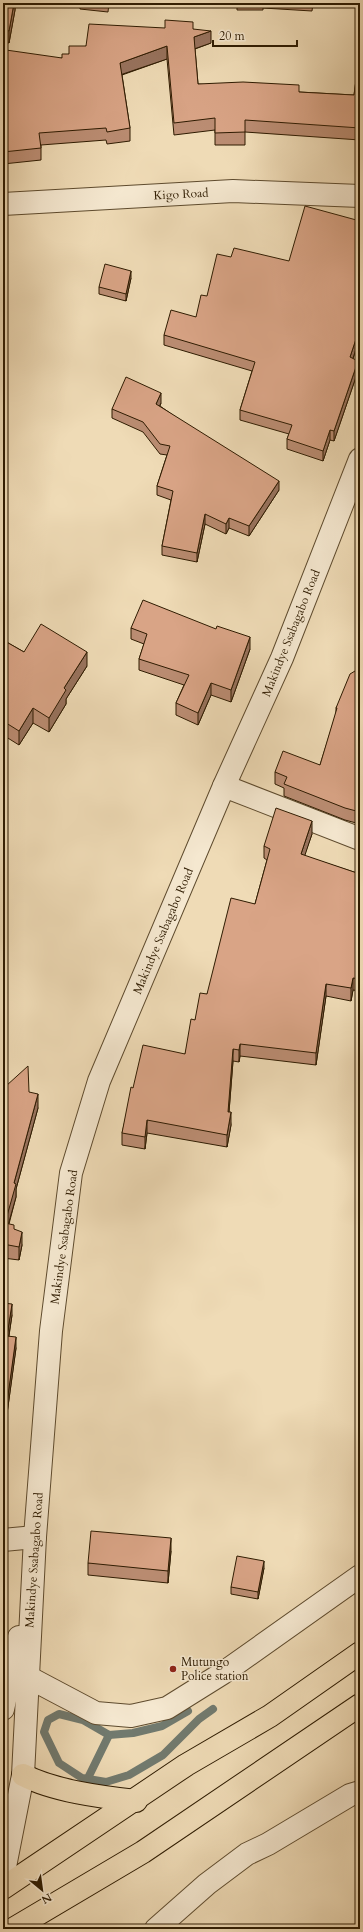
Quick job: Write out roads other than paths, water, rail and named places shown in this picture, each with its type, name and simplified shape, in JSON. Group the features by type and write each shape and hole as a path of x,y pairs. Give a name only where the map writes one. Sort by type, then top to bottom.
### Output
{"highway":[{"path":"3,1888 136,1801 186,1765 270,1716 360,1653"},
{"path":"13,1929 142,1852 360,1705"},
{"path":"23,1775 38,1782 102,1797 136,1801"}],"street":[{"name":"Kigo Road","path":"3,204 233,191 360,196"},
{"name":"Makindye Ssabagabo Road","path":"3,1877 23,1775 32,1580 51,1331 70,1173 99,1081 224,786 282,658 360,459"},
{"path":"224,786 360,839"},
{"path":"3,1540 35,1537"},
{"path":"28,1677 96,1713 131,1716 167,1708 223,1673 360,1576"},
{"path":"3,1709 32,1580"},
{"path":"156,1929 207,1884 247,1854 268,1844 350,1795 360,1792"}],"waterway":[{"path":"188,1711 162,1726 133,1733 109,1735 83,1720 59,1714 48,1720 44,1732 59,1763 82,1778 106,1782 129,1775 163,1755 199,1719 213,1709"},
{"path":"87,1780 109,1735"}],"place":[{"name":"Mutungo Police station","path":"173,1669"}]}
